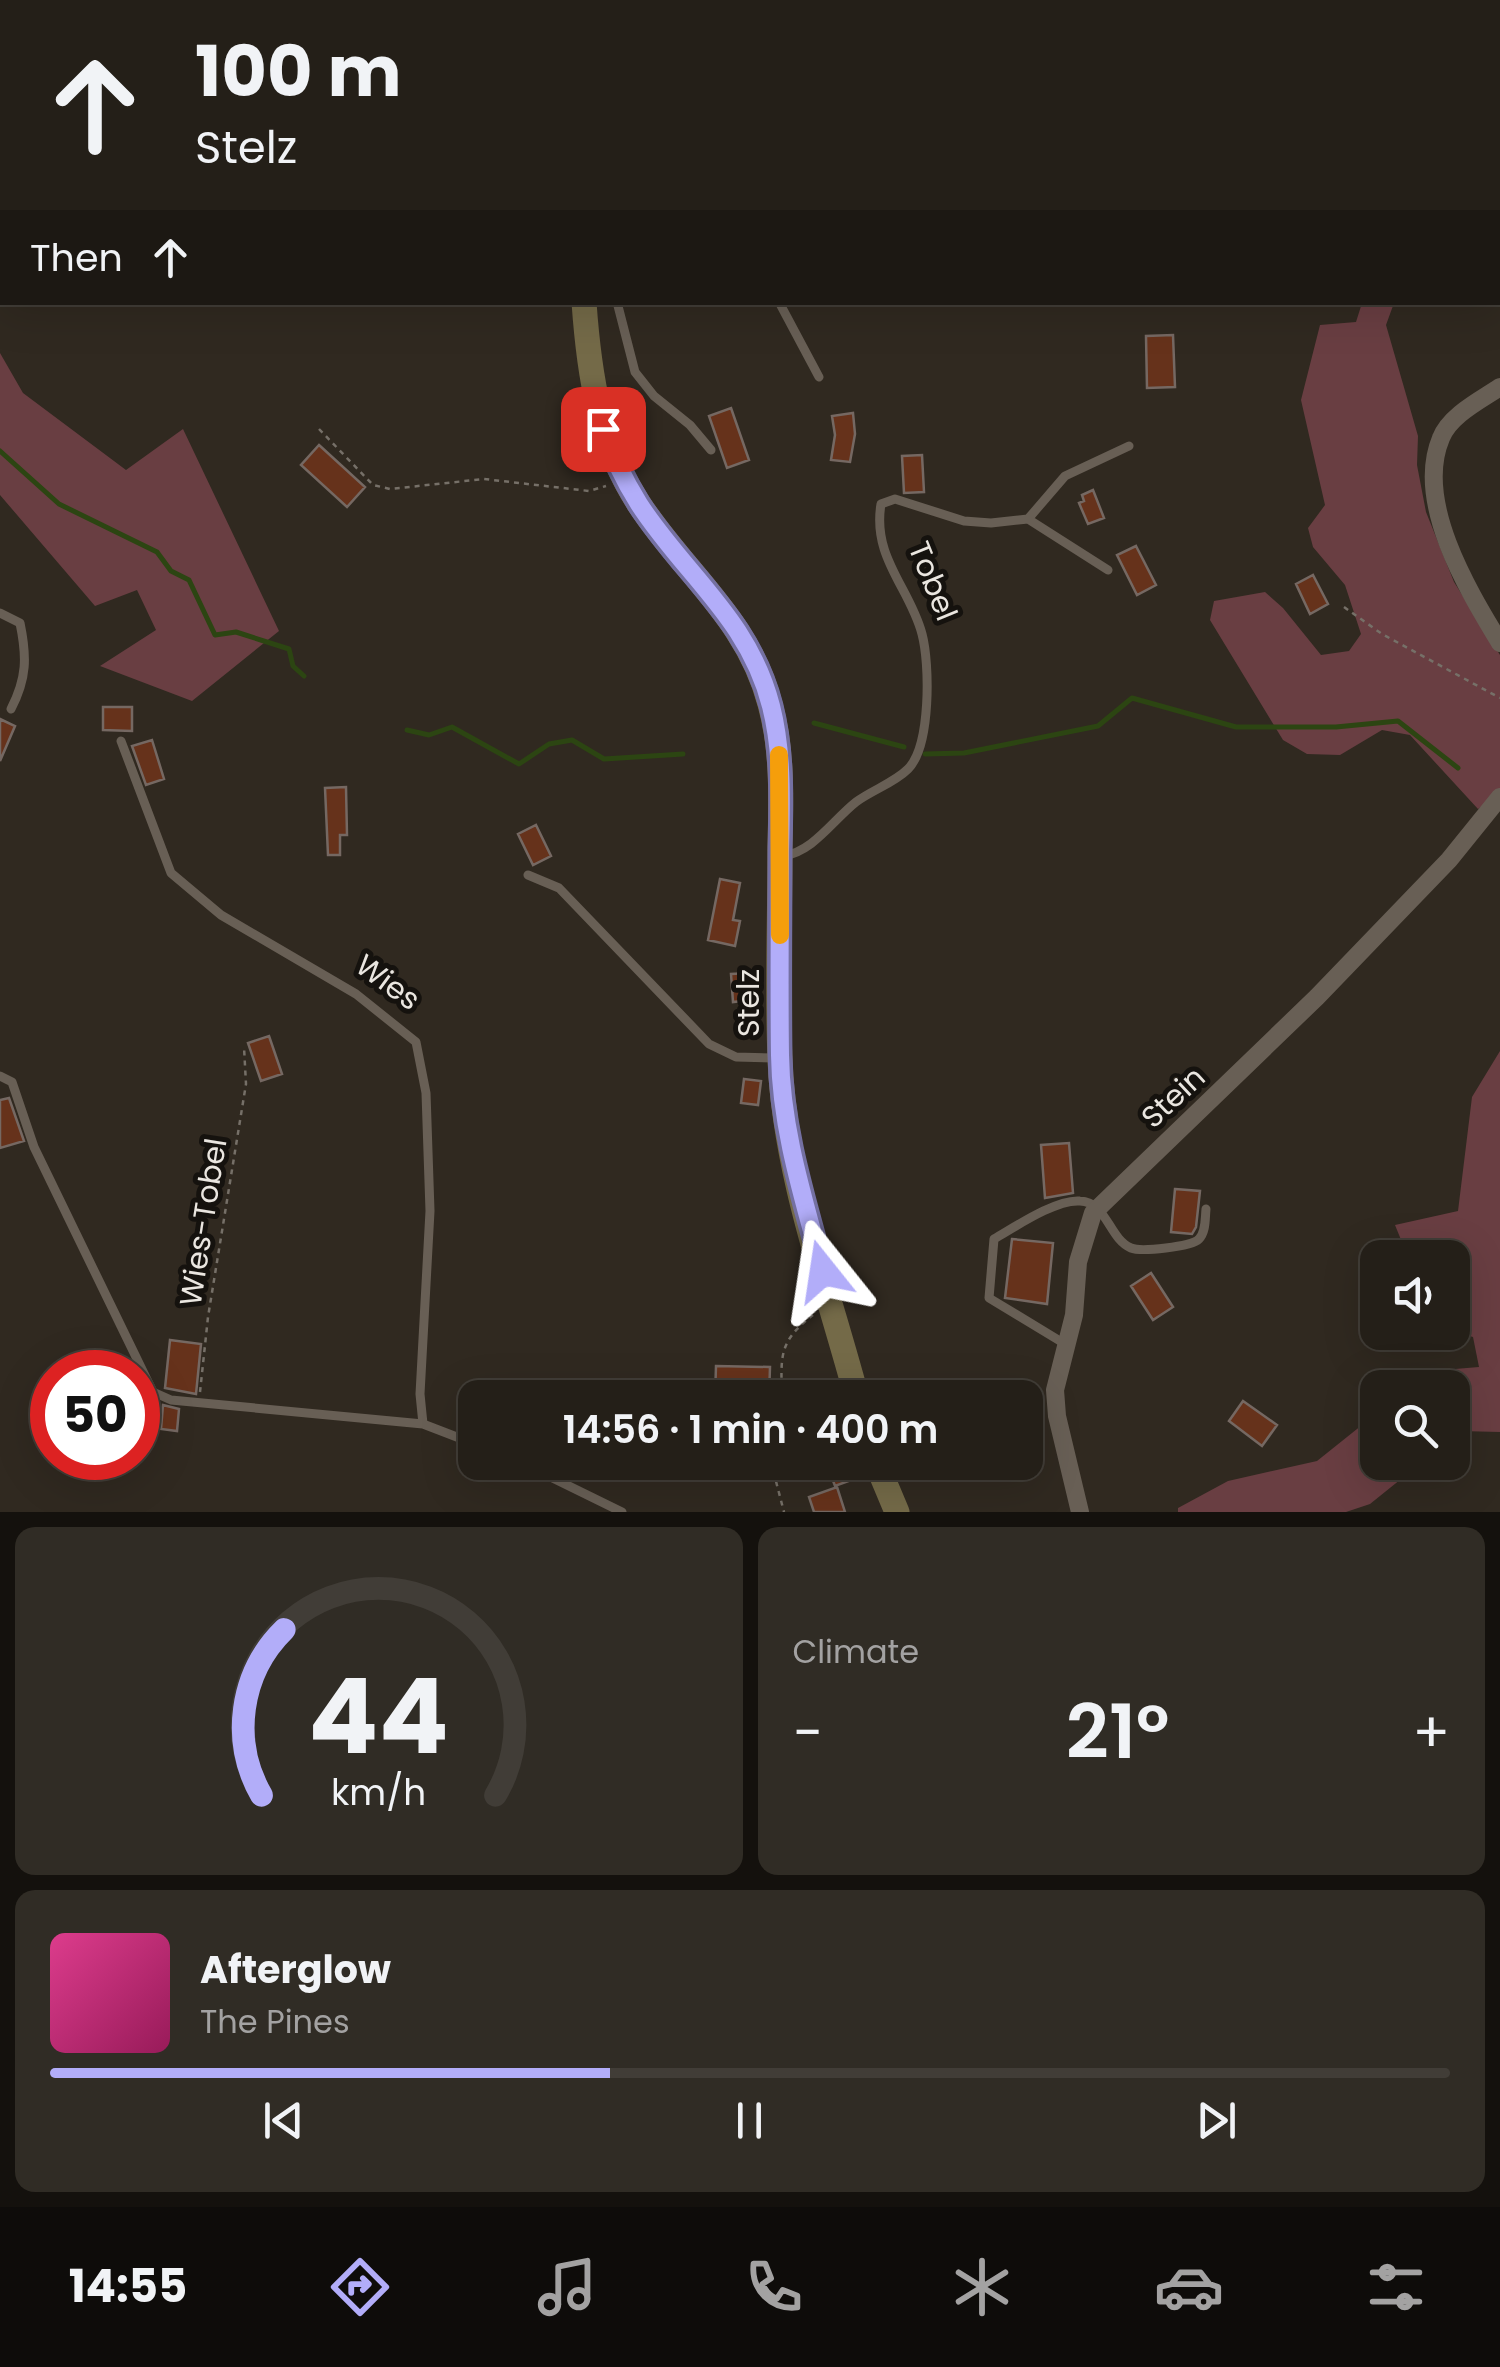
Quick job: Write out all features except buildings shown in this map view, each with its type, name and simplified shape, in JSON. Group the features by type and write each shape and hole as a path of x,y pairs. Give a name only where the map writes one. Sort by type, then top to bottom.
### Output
{"main road":[{"name":"Stelz","path":"584,305 594,395 612,455 639,504 724,608 765,684 778,744 780,1058"},
{"path":"780,1058 794,1165 853,1380"},
{"path":"884,1480 897,1512"}],"street":[{"path":"1500,387 1459,416 1442,435 1436,458 1442,523 1463,582 1500,643"},
{"name":"Stein","path":"1080,1512 1055,1390 1074,1316 1078,1262 1084,1237 1098,1208 1317,998 1449,860 1500,797"}],"lane":[{"path":"619,305 636,372 654,396 690,424 711,450"},
{"path":"781,305 819,377"},
{"path":"1108,570 1028,520 1065,476 1129,446"},
{"name":"Tobel","path":"780,856 803,850 857,801 908,769 917,754 924,723 927,670 922,632 894,577 882,542 881,504 895,499 964,521 1028,520"},
{"path":"0,613 20,623 27,658 24,685 10,710"},
{"name":"Wies","path":"121,741 171,873 221,915 356,994 416,1042 426,1093 430,1211 420,1394 423,1424"},
{"name":"Stelz","path":"528,876 559,888 709,1044 736,1057 780,1058"},
{"path":"0,1076 12,1082 34,1148 152,1392 170,1400 423,1424 458,1437"},
{"path":"1067,1345 989,1298 994,1238 1049,1209 1080,1201 1098,1208 1121,1242 1134,1250 1196,1243 1204,1235 1206,1210"},
{"path":"557,1480 622,1512"}],"path":[{"path":"319,429 373,485 390,489 484,479 589,491 611,484"},
{"path":"1344,606 1382,634 1500,698"},
{"name":"Wies-Tobel","path":"199,1403 208,1317 246,1084 244,1047"},
{"path":"782,1380 781,1351 801,1324 832,1306"},
{"path":"776,1480 784,1512"}],"shaded area":[{"path":"1361,305 1393,305 1386,325 1418,436 1417,465 1426,512 1454,582 1500,655 1500,794 1478,809 1410,735 1382,730 1340,755 1307,754 1283,740 1210,620 1214,601 1265,592 1321,655 1349,651 1361,634 1345,585 1313,547 1308,528 1325,505 1301,400 1320,325 1356,322"},
{"path":"0,353 23,393 126,470 183,429 279,631 192,701 100,666 156,630 137,590 95,606 0,495"},
{"path":"1500,1051 1500,1432 1470,1431 1470,1370 1443,1370 1479,1367 1470,1336 1470,1240 1401,1240 1395,1225 1458,1211 1472,1097"},
{"path":"1360,1427 1360,1480 1400,1480 1370,1504 1346,1512 1178,1512 1178,1508 1228,1481 1317,1461"}],"waterway":[{"path":"0,451 59,504 157,552 171,571 189,580 215,635 236,632 289,649 293,666 304,676"},
{"path":"925,754 964,753 1098,726 1132,698 1236,727 1336,727 1398,721 1458,768"},
{"path":"814,723 904,747"},
{"path":"407,730 429,735 452,727 519,764 549,744 572,740 604,759 683,754"}],"slow traffic":[{"path":"779,755 780,935"}],"route":[{"path":"603,429 612,455 639,504 724,608 765,684 775,724 781,787 780,1058 784,1108 794,1165 823,1271"}]}
